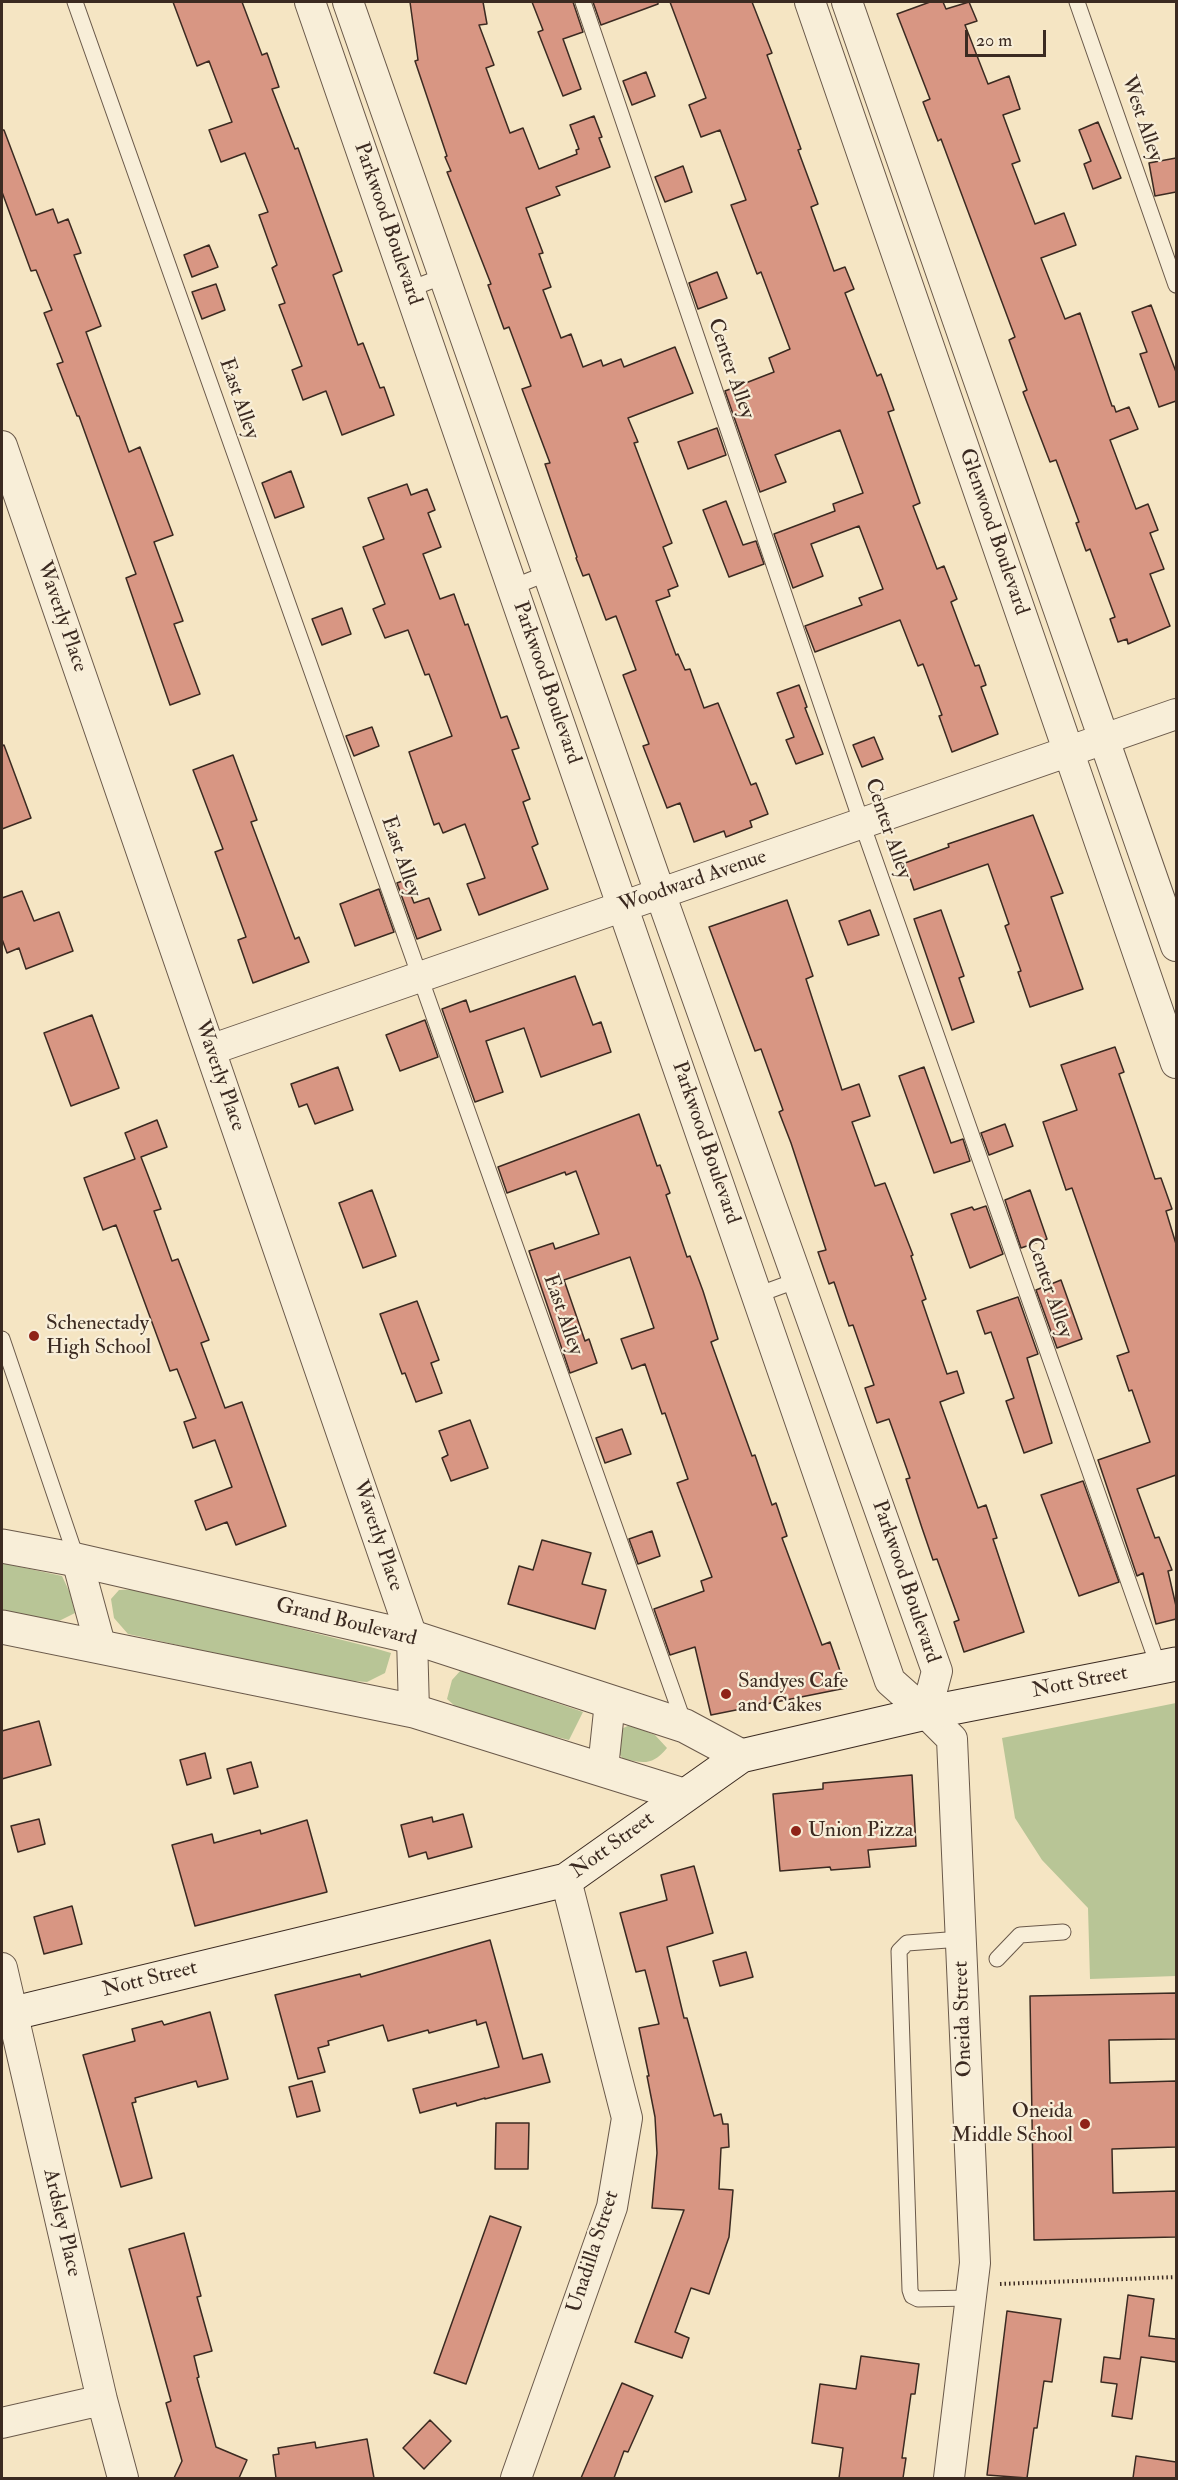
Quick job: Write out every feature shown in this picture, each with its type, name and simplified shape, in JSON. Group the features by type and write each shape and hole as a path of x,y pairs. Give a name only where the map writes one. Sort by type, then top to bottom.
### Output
{"street":[{"name":"Parkwood Boulevard","path":"310,2 890,1681 926,1713 937,1671 660,893 348,2"},
{"name":"Glenwood Boulevard","path":"810,2 1104,740 1176,946"},
{"name":"Glenwood Boulevard","path":"847,2 1068,752 1176,1063"},
{"name":"Waverly Place","path":"2,446 412,1637 414,1711"},
{"name":"Woodward Avenue","path":"210,1050 1176,714"},
{"name":"Grand Boulevard","path":"2,1546 77,1560 412,1637 685,1726 741,1756"},
{"path":"77,1560 101,1648"},
{"path":"2,1628 414,1711 603,1768 683,1795"},
{"name":"Nott Street","path":"7,2015 566,1880 741,1756 926,1713 1168,1666"},
{"path":"603,1768 610,1702"},
{"name":"Oneida Street","path":"926,1713 952,1739 975,2263 949,2478"},
{"name":"Unadilla Street","path":"516,2478 612,2207 627,2118 566,1880"},
{"name":"Ardsley Place","path":"2,1968 7,2015 123,2478"},
{"path":"2,2423 102,2400"}],"lane":[{"name":"East Alley","path":"75,2 685,1726"},
{"name":"Center Alley","path":"583,2 862,824 1168,1666"},
{"name":"West Alley","path":"1077,2 1176,285"},
{"path":"410,289 444,276"},
{"path":"513,587 548,573"},
{"path":"757,1295 798,1280"},
{"path":"2,1339 77,1560"},
{"path":"997,1959 1020,1935 1063,1932"},
{"path":"961,1939 907,1943 899,1951 910,2290 912,2296 918,2299 971,2292"}],"path":[{"path":"971,2292 1176,2277"}],"green space":[{"path":"2,1563 62,1576 70,1593 75,1613 49,1626 2,1616"},
{"path":"140,1589 391,1653 385,1673 367,1682 331,1679 128,1634 114,1618 111,1599 119,1590"},
{"path":"461,1670 583,1712 569,1740 464,1714 447,1699 452,1680"},
{"path":"1176,1703 1176,1976 1090,1979 1088,1908 1042,1860 1015,1818 1002,1738"},
{"path":"630,1725 655,1735 667,1748 657,1758 647,1762 623,1759 616,1749 621,1729"}],"building":[{"path":"173,2 242,2 262,55 267,53 279,87 272,89 295,149 298,148 342,271 333,275 358,345 363,343 380,388 384,387 394,415 342,435 326,391 303,400 292,370 302,366 279,305 285,303 272,268 277,265 259,215 268,212 245,153 221,162 209,130 232,122 209,61 197,66"},
{"path":"410,2 483,2 487,24 479,25 494,65 486,68 510,133 523,128 539,169 577,154 576,150 579,149 570,125 594,116 602,137 599,138 610,167 556,187 560,195 526,208 543,253 539,254 551,287 543,290 561,338 571,334 583,367 601,360 603,366 621,359 624,367 675,347 693,393 628,418 638,442 634,443 672,543 663,547 678,586 668,590 670,596 656,601 676,655 678,654 685,670 690,669 704,708 718,703 751,785 756,783 768,814 750,821 752,827 726,837 724,831 694,842 680,803 667,808 643,746 649,744 623,675 636,670 616,616 606,620 589,574 583,576 576,558 545,464 550,463 522,389 531,386 509,327 504,329 488,285 491,284 447,172 451,171 445,157 447,156 415,61 418,60"},
{"path":"532,2 573,2 583,32 563,39 581,89 563,96 538,32 543,30"},
{"path":"593,2 658,2 658,4 601,25"},
{"path":"670,2 752,2 772,53 767,55 818,204 811,207 834,271 845,267 854,289 845,293 877,376 881,374 894,410 888,412 920,503 913,506 937,569 944,566 957,599 951,602 975,666 979,665 986,685 981,687 998,734 952,752 939,716 942,715 923,664 918,666 900,620 815,652 805,626 862,605 859,598 883,589 859,526 811,544 823,576 793,588 774,534 835,511 833,504 863,493 840,430 775,455 786,482 760,492 725,391 774,372 769,358 790,349 761,272 757,274 731,205 746,200 720,130 701,137 689,105 706,98"},
{"path":"930,2 943,2 946,9 969,2 977,21 965,25 988,84 1009,76 1020,109 1003,115 1020,161 1012,164 1035,224 1064,213 1076,245 1041,258 1065,319 1080,313 1112,406 1116,412 1129,407 1138,429 1110,440 1136,509 1148,504 1158,530 1150,533 1164,569 1150,574 1170,626 1128,644 1127,639 1118,642 1110,619 1115,617 1090,549 1086,551 1076,523 1079,522 1056,460 1050,462 1023,392 1027,390 1009,340 1015,337 941,139 938,141 923,102 930,99 897,14"},
{"path":"646,72 655,96 632,105 623,81"},
{"path":"1098,122 1121,178 1093,189 1084,164 1091,161 1079,130"},
{"path":"2,130 4,130 36,215 53,209 58,223 68,219 81,253 74,255 101,326 86,332 129,452 140,447 173,535 154,542 183,621 174,624 200,694 170,705 126,578 136,574 79,416 77,416 57,364 63,362 44,313 52,310 36,270 31,271 2,192"},
{"path":"1176,158 1176,192 1155,196 1149,163"},
{"path":"683,166 692,192 665,202 655,177"},
{"path":"209,245 218,267 192,277 184,255"},
{"path":"717,272 727,298 698,309 689,283"},
{"path":"216,284 225,310 202,319 192,292"},
{"path":"1151,305 1176,372 1176,401 1159,407 1140,354 1147,352 1132,312"},
{"path":"717,428 726,455 688,469 678,442"},
{"path":"291,471 304,507 275,518 262,483"},
{"path":"407,484 411,495 427,489 435,510 428,513 441,547 423,554 440,599 454,594 465,625 468,624 501,718 507,716 519,748 512,750 530,799 523,802 538,844 532,847 548,889 479,915 467,884 485,878 465,824 443,833 439,823 434,825 409,752 452,736 429,674 425,675 408,630 385,638 373,609 385,604 363,547 384,539 368,498"},
{"path":"726,501 743,545 756,541 764,564 729,577 703,510"},
{"path":"342,608 351,634 322,645 312,619"},
{"path":"799,685 807,707 805,708 823,754 796,764 786,740 794,737 777,693"},
{"path":"372,727 379,746 354,756 346,736"},
{"path":"874,737 883,759 862,767 853,745"},
{"path":"4,745 31,818 2,829 2,746"},
{"path":"233,755 257,820 251,822 295,939 299,937 309,962 253,983 238,940 246,937 215,852 223,849 193,770"},
{"path":"1033,815 1063,893 1051,897 1083,989 1030,1007 1018,972 1021,971 1005,926 1009,924 988,864 914,890 905,863 949,847 948,844"},
{"path":"405,880 414,903 429,898 441,930 417,939 397,883"},
{"path":"379,889 394,932 355,946 340,904"},
{"path":"22,891 34,921 59,912 73,951 26,969 19,948 7,953 2,939 2,898"},
{"path":"787,900 813,976 806,979 842,1090 859,1084 870,1116 852,1122 875,1186 885,1183 913,1255 911,1256 926,1299 922,1301 947,1374 957,1371 964,1393 940,1402 978,1508 986,1505 997,1538 993,1539 1024,1632 964,1652 954,1622 959,1620 937,1559 933,1560 906,1479 910,1478 889,1419 877,1423 865,1388 874,1385 853,1325 849,1326 834,1282 829,1284 818,1252 826,1250 779,1112 783,1110 761,1049 755,1051 709,927"},
{"path":"870,910 879,935 848,945 839,921"},
{"path":"941,910 964,976 959,978 974,1022 952,1030 914,919"},
{"path":"575,976 593,1025 601,1022 611,1052 541,1077 524,1028 486,1041 503,1092 475,1102 442,1009 466,1000 470,1012"},
{"path":"92,1015 119,1088 71,1106 44,1033"},
{"path":"425,1020 438,1057 400,1071 386,1035"},
{"path":"1115,1047 1124,1072 1119,1074 1155,1179 1161,1178 1172,1209 1166,1211 1176,1244 1176,1475 1137,1489 1155,1538 1159,1537 1172,1570 1168,1571 1176,1606 1176,1619 1156,1624 1143,1573 1137,1576 1098,1460 1150,1442 1132,1390 1129,1391 1117,1356 1129,1352 1072,1188 1066,1190 1043,1122 1077,1110 1061,1065"},
{"path":"338,1067 353,1110 315,1124 307,1104 299,1107 291,1084"},
{"path":"924,1067 951,1143 963,1139 970,1161 934,1173 899,1076"},
{"path":"639,1114 657,1166 660,1165 670,1193 666,1195 687,1257 690,1256 703,1291 718,1339 711,1342 735,1409 752,1456 755,1455 772,1505 776,1503 787,1536 782,1538 822,1645 830,1642 846,1688 711,1715 695,1647 670,1655 654,1609 704,1591 701,1581 712,1577 677,1483 688,1479 665,1413 662,1414 645,1364 632,1369 621,1339 654,1328 630,1257 564,1280 585,1341 589,1339 597,1363 570,1373 529,1251 553,1243 555,1249 599,1234 576,1171 566,1175 565,1172 507,1193 498,1167"},
{"path":"157,1120 167,1147 141,1157 161,1209 154,1211 172,1261 178,1259 209,1340 201,1343 225,1408 242,1402 286,1526 236,1545 227,1522 206,1530 195,1501 232,1487 215,1440 193,1448 184,1422 196,1418 177,1369 170,1371 116,1225 103,1230 84,1178 135,1159 125,1133"},
{"path":"1005,1124 1013,1146 989,1155 981,1133"},
{"path":"372,1190 396,1256 363,1268 339,1203"},
{"path":"1030,1190 1047,1239 1021,1248 1005,1200"},
{"path":"986,1206 1003,1254 970,1268 951,1214 972,1207 974,1210"},
{"path":"1061,1280 1082,1339 1057,1348 1036,1290"},
{"path":"1018,1297 1038,1354 1027,1358 1052,1443 1024,1453 1006,1401 1014,1398 991,1332 985,1334 977,1311"},
{"path":"417,1301 439,1360 431,1363 442,1393 416,1402 405,1373 402,1374 380,1314"},
{"path":"470,1420 488,1468 451,1481 442,1458 448,1455 439,1431"},
{"path":"622,1429 631,1454 605,1463 596,1438"},
{"path":"1083,1481 1119,1582 1079,1596 1041,1495"},
{"path":"652,1531 660,1556 638,1564 629,1539"},
{"path":"542,1540 591,1553 582,1584 606,1590 595,1629 508,1604 519,1566 533,1570"},
{"path":"39,1721 51,1765 2,1779 2,1731"},
{"path":"205,1753 211,1778 187,1785 180,1760"},
{"path":"251,1762 258,1787 234,1794 227,1769"},
{"path":"912,1775 916,1846 868,1850 870,1867 780,1871 773,1794 823,1789 823,1783"},
{"path":"463,1814 472,1847 428,1859 426,1852 409,1857 401,1825 432,1817 433,1822"},
{"path":"39,1819 45,1844 18,1852 11,1826"},
{"path":"307,1820 327,1892 195,1926 172,1845 212,1834 214,1843 260,1830 261,1834"},
{"path":"694,1866 713,1933 667,1947 684,2018 687,2018 714,2116 721,2114 723,2124 728,2124 729,2147 721,2148 719,2189 733,2190 729,2237 709,2294 691,2288 675,2332 689,2338 682,2358 635,2342 684,2210 652,2208 657,2153 655,2117 639,2028 659,2024 645,1970 636,1972 620,1913 667,1900 661,1875"},
{"path":"72,1906 82,1944 44,1954 34,1917"},
{"path":"490,1940 523,2059 542,2054 550,2082 420,2113 413,2089 499,2067 486,2022 477,2025 476,2020 388,2041 383,2025 328,2041 329,2045 318,2048 325,2072 298,2079 275,1995 360,1974 361,1977"},
{"path":"746,1952 753,1977 720,1986 713,1961"},
{"name":"Oneida Middle School","path":"1176,1993 1176,2039 1109,2040 1110,2083 1176,2081 1176,2147 1112,2149 1113,2193 1176,2191 1176,2237 1034,2240 1030,1996"},
{"path":"210,2012 228,2079 198,2087 196,2081 135,2098 136,2102 132,2103 152,2178 121,2187 83,2055 135,2041 132,2029 162,2021 164,2025"},
{"path":"312,2081 320,2111 297,2117 289,2087"},
{"path":"496,2123 529,2123 528,2169 495,2169"},
{"path":"490,2216 521,2227 466,2384 434,2373"},
{"path":"184,2233 201,2296 197,2297 212,2351 194,2356 199,2377 197,2378 216,2447 247,2460 239,2478 174,2478 182,2461 166,2403 171,2401 129,2249"},
{"path":"1128,2295 1154,2299 1149,2336 1176,2339 1176,2362 1141,2357 1132,2419 1112,2416 1117,2384 1101,2382 1104,2357 1120,2359"},
{"path":"1007,2311 1061,2319 1052,2382 1044,2381 1027,2478 987,2475"},
{"path":"861,2356 919,2364 915,2394 911,2394 902,2458 906,2458 903,2478 839,2478 843,2448 812,2443 820,2384 856,2389"},
{"path":"622,2383 653,2396 628,2452 624,2451 614,2478 581,2478"},
{"path":"430,2420 451,2441 424,2469 403,2448"},
{"path":"367,2439 374,2478 276,2478 273,2455 279,2454 278,2448 315,2442 316,2448"},
{"path":"1136,2456 1176,2462 1176,2478 1133,2478"}],"place":[{"name":"Schenectady High School","path":"34,1336"},
{"name":"Sandyes Cafe and Cakes","path":"726,1694"},
{"name":"Union Pizza","path":"796,1831"},
{"name":"Oneida Middle School","path":"1085,2124"}]}
